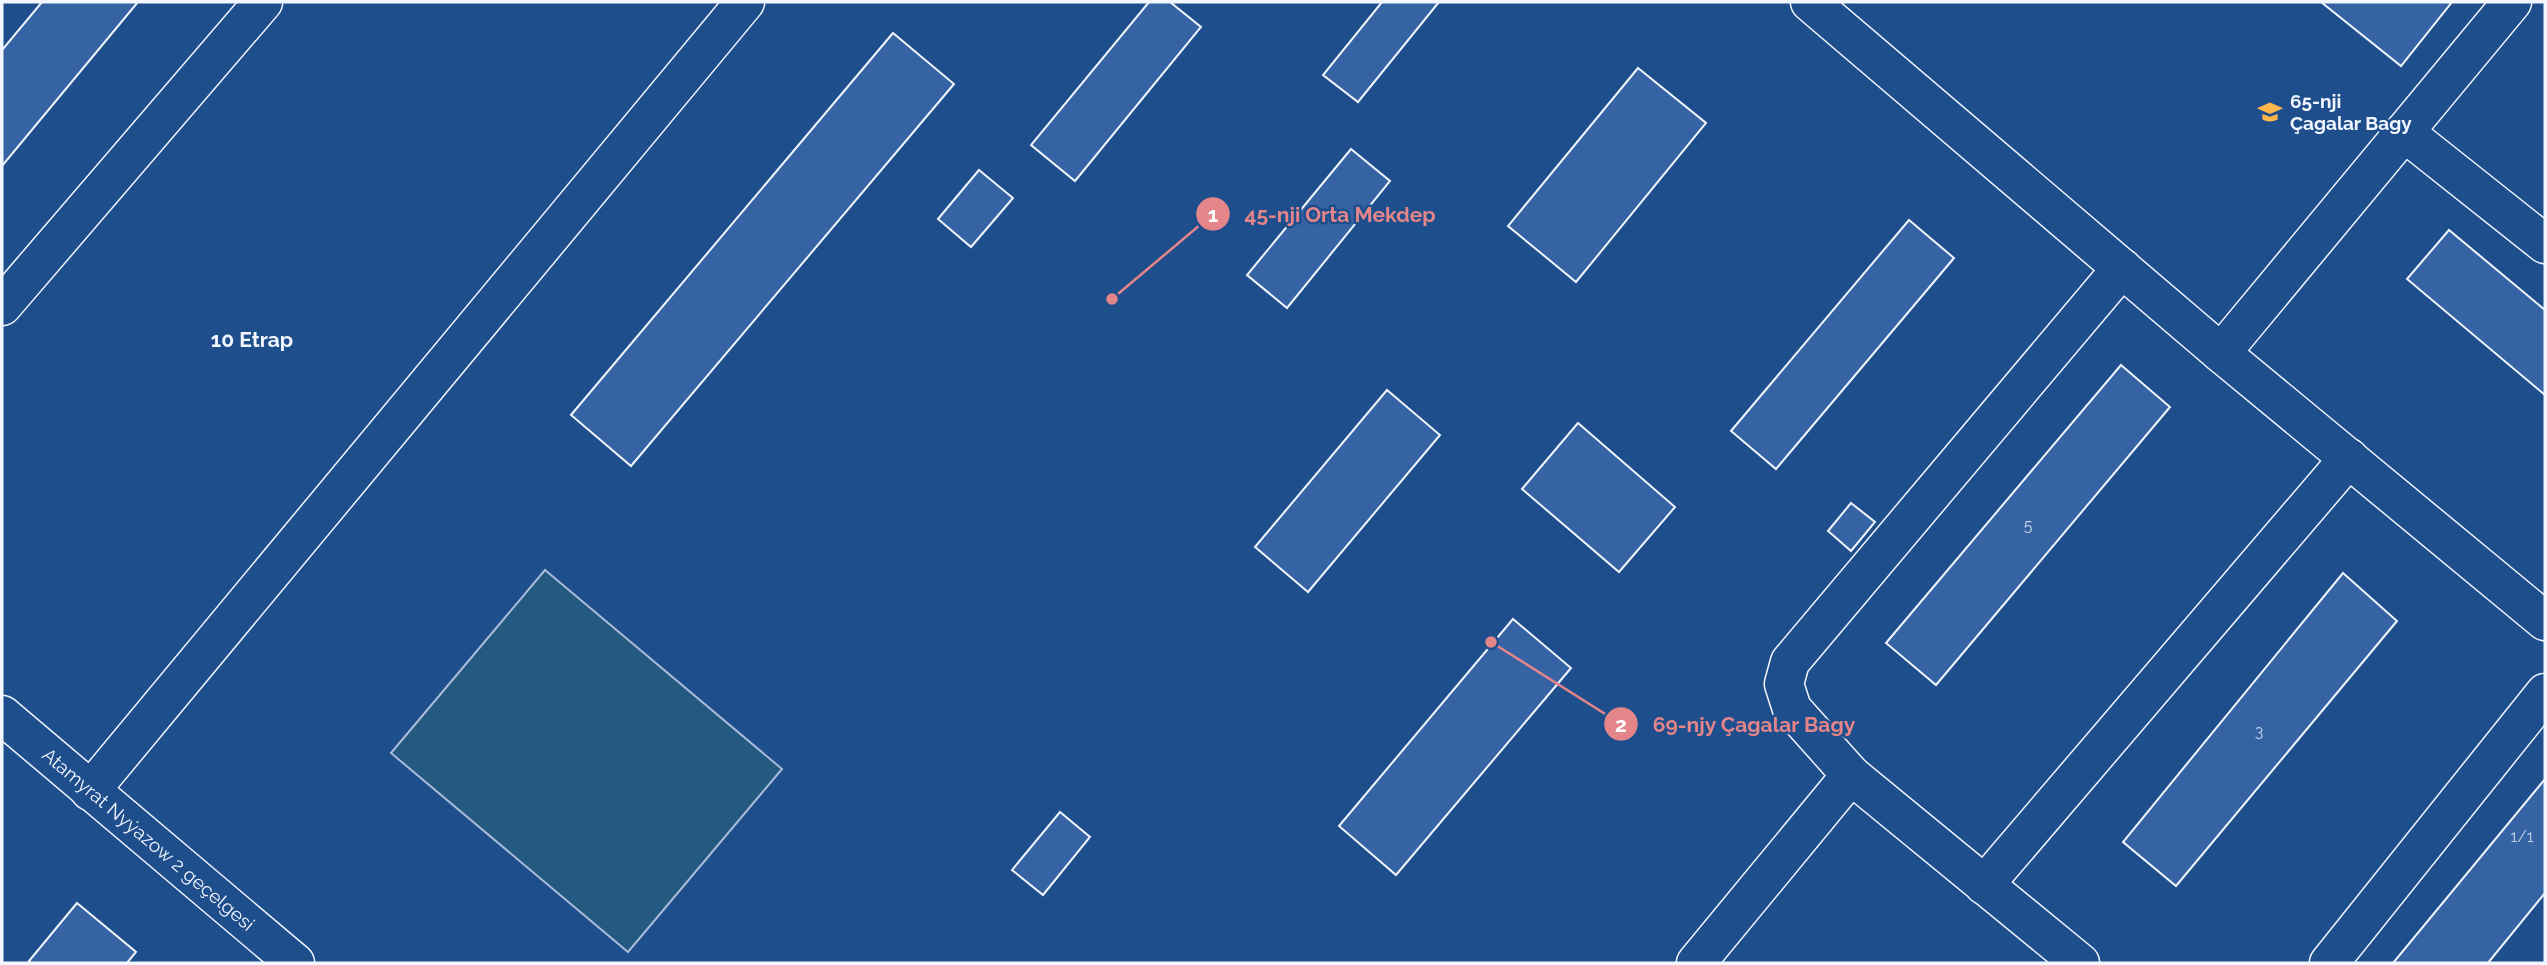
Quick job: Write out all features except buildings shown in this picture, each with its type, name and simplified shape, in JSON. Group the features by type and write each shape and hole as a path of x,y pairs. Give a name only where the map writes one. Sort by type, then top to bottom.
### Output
{"street":[{"path":"2,306 263,2"},
{"path":"90,791 745,2"},
{"path":"1810,2 2221,353 2545,621"},
{"path":"2221,353 2512,2"},
{"path":"2404,132 2545,244"},
{"path":"2080,963 1851,775 1792,709 1784,684 1790,662 2122,268"},
{"path":"1984,885 2348,458"},
{"path":"2329,963 2545,693"},
{"name":"Atamyrat Nyýazow 2 geçelgesi","path":"2,715 295,963"},
{"path":"1696,963 1851,775"}],"shaded area":[{"path":"545,570 782,769 628,952 391,753"}],"place":[{"name":"65-nji Çagalar Bagy","path":"2270,112"},
{"name":"45-nji Orta Mekdep","path":"1112,299"},
{"name":"69-njy Çagalar Bagy","path":"1491,642"}],"district":[{"name":"10 Etrap","path":"252,340"}]}
